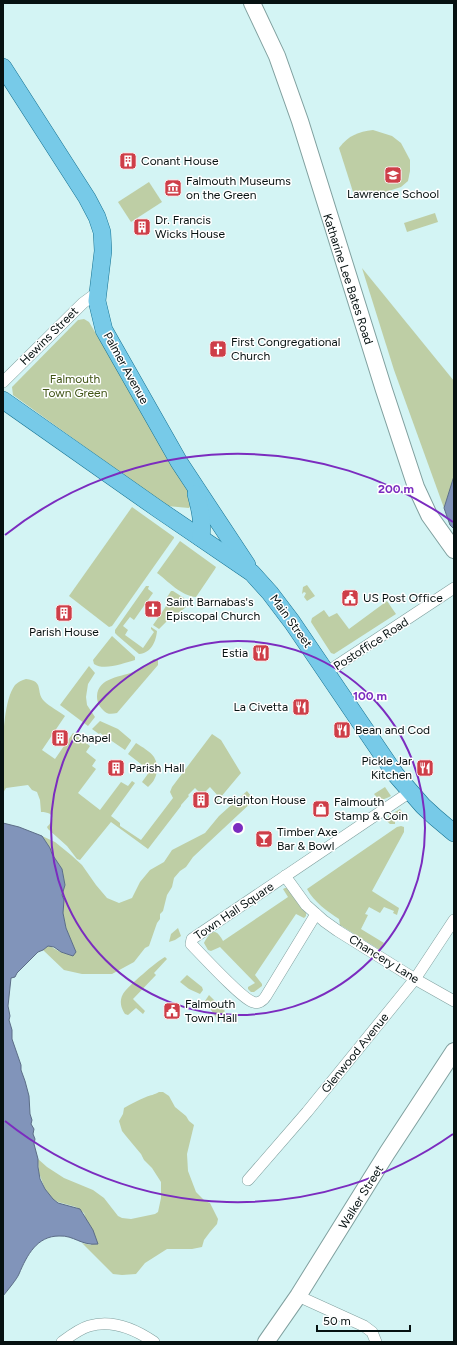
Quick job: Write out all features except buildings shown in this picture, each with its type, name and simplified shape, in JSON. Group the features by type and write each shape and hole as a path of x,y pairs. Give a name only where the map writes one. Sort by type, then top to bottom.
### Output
{"main road":[{"name":"Palmer Avenue","path":"3,67 87,198 97,217 102,232 103,250 98,292 99,311 104,330 179,462 252,573"},
{"name":"Main Street","path":"3,400 252,573 289,616 396,775 410,792 435,817 454,833"},
{"path":"194,484 201,512 201,538"}],"street":[{"name":"Katharine Lee Bates Road","path":"252,3 277,56 300,121 416,487 429,515 454,550"},
{"name":"Hewins Street","path":"3,382 83,303 98,292"},
{"name":"Postoffice Road","path":"327,672 454,588"},
{"name":"Town Hall Square","path":"285,876 306,905 316,914 266,996 263,1000 254,1003 236,989 191,944 192,939 285,876 410,792"},
{"name":"Chancery Lane","path":"316,914 338,931 415,979 454,1001"},
{"name":"Glenwood Avenue","path":"248,1180 307,1112 415,979 454,920"},
{"name":"Walker Street","path":"266,1342 298,1296 454,1051"},
{"path":"298,1296 364,1326 372,1332 376,1342"},
{"path":"62,1342 79,1330 88,1326 106,1324 115,1324 133,1330 154,1342"}],"green space":[{"path":"373,130 392,136 401,143 410,160 410,171 408,181 401,187 364,199 354,195 339,148 350,137"},
{"path":"149,182 162,202 131,222 118,202"},
{"path":"435,213 438,222 407,232 404,223"},
{"path":"362,268 454,381 454,476 444,508 394,370"},
{"name":"Falmouth Town Green","path":"84,319 89,322 188,488 191,505 189,508 167,506 13,395 12,387 78,320"},
{"path":"132,507 174,538 112,626 109,627 69,596"},
{"path":"180,541 216,567 196,597 185,594 175,588 157,573"},
{"path":"307,585 315,596 307,601 304,597 306,593 304,592 302,594 303,587"},
{"path":"146,586 149,586 148,589 153,593 134,620 130,617 123,626 128,630 125,635 143,648 154,632 151,627 157,631 150,649 147,652 139,654 115,633 115,630"},
{"path":"171,591 184,598 188,604 159,629 153,625 169,602 166,599"},
{"path":"387,601 396,614 334,654 331,653 311,622 312,618 324,610 329,617 337,613 349,629"},
{"path":"112,636 135,657 135,660 108,667 94,664 93,660"},
{"path":"154,659 158,660 158,665 117,713 106,713 99,705 97,698 98,690 102,685 106,681 139,670"},
{"path":"89,666 95,673 88,684 86,697 87,705 95,717 88,726 60,705"},
{"path":"26,679 36,682 39,687 41,698 65,716 42,750 55,759 73,733 90,746 86,752 96,760 92,766 96,769 78,793 100,810 121,782 128,786 132,781 135,783 111,816 120,823 120,826 141,840 173,798 170,792 172,787 212,734 221,740 241,773 215,804 214,803 219,797 210,787 202,795 195,788 188,795 189,796 148,849 111,822 80,860 77,859 67,846 48,829 47,827 52,821 52,816 51,814 41,812 40,800 37,792 32,790 28,785 6,788 3,793 3,736 7,707 10,694 15,685"},
{"path":"100,721 118,729 131,740 125,750 92,729"},
{"path":"136,743 151,753 156,761 157,773 154,781 148,787 142,782 150,771 128,754"},
{"path":"385,787 391,796 382,799 378,798 374,794"},
{"path":"247,791 254,800 193,857 186,867 174,878 172,887 167,895 163,911 160,914 160,919 157,923 149,946 145,948 134,962 112,974 82,974 64,970 43,950 48,946 63,953 76,952 66,928 63,913 64,900 62,895 65,885 62,869 42,836 55,842 71,855 82,865 107,898 119,903 132,898 140,882 150,870 164,862 172,850 205,833 219,816"},
{"path":"400,809 403,813 393,819 395,824 390,824 387,821 388,816"},
{"path":"397,827 404,827 404,832 372,891 399,908 397,915 393,913 394,911 384,907 380,913 369,907 365,914 368,915 361,929 384,943 380,950 340,925 339,919 317,902 307,889"},
{"path":"287,888 306,913 306,916 304,918 296,914 255,975 262,986 254,992 251,992 248,987 255,983 220,947 211,951 208,950 204,943 213,932 218,934 223,941 288,897 283,889"},
{"path":"178,928 181,936 169,942 171,934"},
{"path":"165,957 167,959 154,973 156,975 133,999 145,1011 143,1014 136,1008 128,1015 125,1014 121,1004 123,994 142,974"},
{"path":"187,975 202,987 203,990 200,994 189,989 180,982"},
{"path":"209,995 225,1011 217,1019 205,1001"},
{"path":"163,1092 169,1096 175,1107 194,1125 187,1154 188,1171 196,1192 205,1201 210,1203 218,1219 217,1224 204,1240 202,1247 192,1249 167,1249 145,1263 136,1274 113,1274 82,1243 91,1245 93,1230 86,1220 84,1213 76,1207 53,1199 45,1189 39,1173 38,1159 64,1178 93,1190 104,1198 118,1216 122,1218 131,1219 155,1214 158,1212 161,1198 161,1182 152,1168 122,1131 119,1121 123,1114 124,1108 140,1099"}],"water":[{"path":"454,476 454,529 450,525 444,508"},
{"path":"3,823 19,827 42,836 62,869 65,885 62,895 64,900 63,913 66,928 76,952 73,956 61,952 54,947 48,946 38,952 17,973 15,977 11,978 8,1006 10,1016 9,1020 12,1030 12,1039 29,1096 30,1114 32,1120 31,1124 34,1129 34,1144 38,1159 40,1179 45,1189 58,1203 80,1209 93,1230 98,1244 87,1243 64,1236 45,1239 29,1254 18,1276 3,1296"}],"place":[{"name":"Conant House","path":"128,161"},
{"name":"Lawrence School","path":"393,175"},
{"name":"Falmouth Museums on the Green","path":"173,188"},
{"name":"Dr. Francis Wicks House","path":"142,227"},
{"name":"First Congregational Church","path":"218,349"},
{"name":"US Post Office","path":"350,598"},
{"name":"Saint Barnabas's Episcopal Church","path":"153,609"},
{"name":"Parish House","path":"64,613"},
{"name":"Estia","path":"261,653"},
{"name":"La Civetta","path":"301,707"},
{"name":"Bean and Cod","path":"342,730"},
{"name":"Chapel","path":"60,738"},
{"name":"Parish Hall","path":"116,768"},
{"name":"Pickle Jar Kitchen","path":"425,768"},
{"name":"Creighton House","path":"201,800"},
{"name":"Falmouth Stamp & Coin","path":"321,809"},
{"name":"Timber Axe Bar & Bowl","path":"264,839"},
{"name":"Falmouth Town Hall","path":"172,1011"}]}
